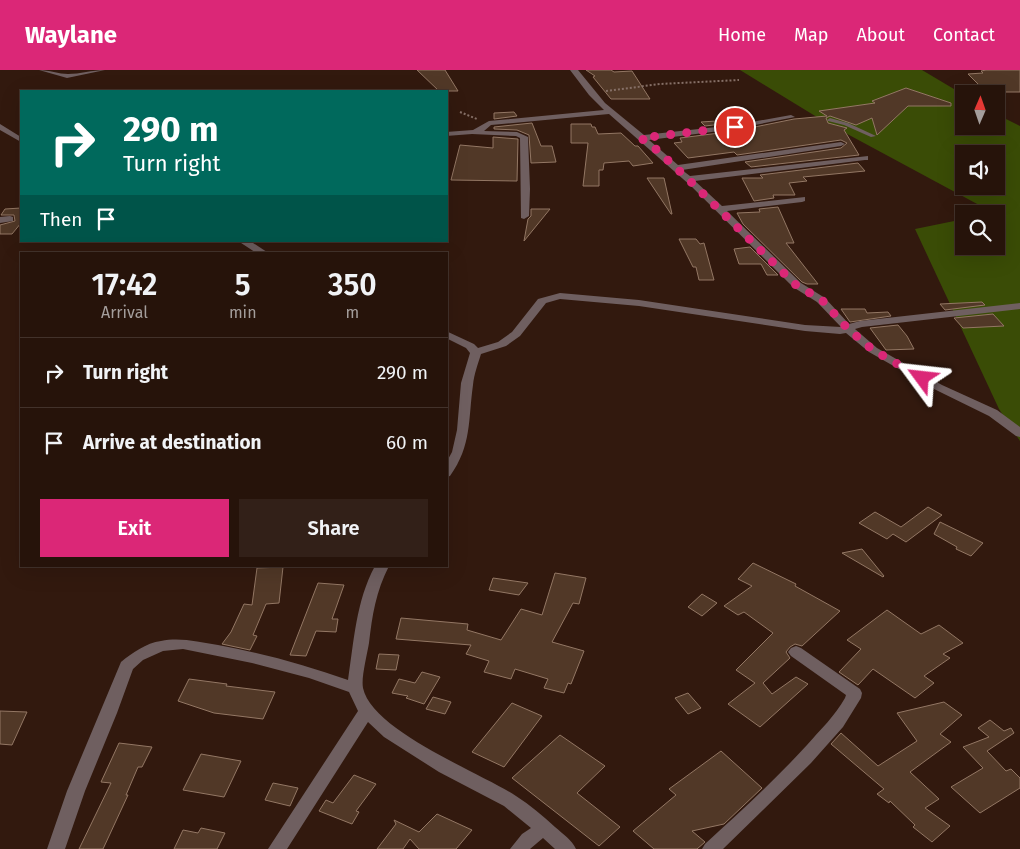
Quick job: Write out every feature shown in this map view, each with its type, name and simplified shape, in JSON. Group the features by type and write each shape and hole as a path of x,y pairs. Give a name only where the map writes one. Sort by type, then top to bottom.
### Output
{"street":[{"path":"43,70 67,76 101,70"},
{"path":"574,70 578,79 608,112 657,150 796,285 822,300 848,329 873,350 938,387 993,413 1020,433"},
{"path":"473,133 489,123 608,112"},
{"path":"641,138 735,127 791,117"},
{"path":"0,126 20,139"},
{"path":"448,134 517,134 524,137 526,190 524,216"},
{"path":"676,168 841,144"},
{"path":"688,179 865,158"},
{"path":"719,209 802,199"},
{"path":"245,242 262,252"},
{"path":"476,352 502,344 516,334 542,301 560,296 639,303 805,328 840,330 860,324 1020,306"},
{"path":"448,335 470,346 476,352"},
{"path":"448,471 452,466 463,437 468,381 476,352"},
{"path":"381,567 372,585 364,621 356,688 366,712 390,732 445,767 510,801 567,849"},
{"path":"56,849 76,791 109,713 126,666 144,652 161,646 183,644 252,657 312,673 356,688"},
{"path":"711,849 780,786 831,730 854,698 854,694 847,688 796,652"},
{"path":"277,849 366,712"},
{"path":"519,849 544,828"}],"lane":[{"path":"830,120 846,124 873,136"}],"path":[{"path":"590,92 660,84 739,80"}],"green space":[{"path":"740,70 922,70 955,90 955,135 1005,135 1005,118 1020,126 1020,441 999,409 915,229 955,221 955,255 1005,255 1005,205 979,205 960,195 1005,195 1005,145 955,145 955,192 825,122"}],"building":[{"path":"417,70 445,70 458,91 438,90"},
{"path":"586,70 632,71 650,99 611,99 593,77 595,76"},
{"path":"1020,70 1020,92 1005,92 1005,85 979,85 968,74 983,73 981,71"},
{"path":"906,88 951,103 951,106 908,106 877,135 872,118 856,125 830,116 826,118 828,123 847,128 844,130 859,155 751,167 745,162 841,148 847,143 841,140 737,155 734,152 688,158 674,143 682,142 680,138 735,131 794,119 827,116 819,111 875,103 872,101"},
{"path":"514,112 517,116 494,119 494,113"},
{"path":"747,119 748,121 705,126 701,122"},
{"path":"532,123 541,146 552,146 556,162 531,163 529,135 517,130 494,129 494,127"},
{"path":"571,124 591,124 592,127 595,127 598,134 621,133 635,146 638,146 653,163 633,166 629,161 604,163 603,170 599,170 599,186 583,186 588,143 571,143"},
{"path":"493,137 518,139 517,181 451,180 460,145 493,148"},
{"path":"858,163 865,171 803,177 807,181 789,183 795,195 773,195 774,198 754,201 742,178 763,178 760,175"},
{"path":"647,178 664,178 672,214 671,214"},
{"path":"778,207 794,243 786,243 818,284 802,282 743,224 737,213 760,212 759,209"},
{"path":"20,208 20,224 12,234 0,234 0,225 15,221 14,215 1,215 5,209"},
{"path":"531,209 550,209 524,241 528,219 531,216"},
{"path":"679,239 696,239 700,244 704,243 714,280 699,280 696,267 693,267"},
{"path":"750,247 778,275 767,275 761,264 739,264 734,249"},
{"path":"982,302 985,305 945,310 940,304"},
{"path":"841,309 865,309 867,313 888,312 891,316 850,322"},
{"path":"993,314 1004,326 963,328 954,318"},
{"path":"898,325 914,349 886,350 870,328"},
{"path":"928,507 942,515 906,542 893,534 887,539 859,523 875,512 901,527"},
{"path":"940,522 983,543 971,556 956,549 957,547 934,534"},
{"path":"862,549 884,576 883,577 842,553"},
{"path":"753,563 796,584 795,586 840,611 802,646 795,644 790,647 786,652 790,658 763,683 772,694 796,677 808,684 760,727 728,704 755,683 736,670 773,633 744,612 738,615 724,606 752,586 738,579"},
{"path":"283,567 279,603 266,604 253,635 257,636 250,650 222,644 231,632 244,604 252,605 257,568"},
{"path":"555,573 586,578 579,604 573,603 552,642 584,651 571,684 568,683 564,693 544,688 548,679 515,669 511,679 484,672 489,661 466,654 471,645 396,639 401,618 468,624 467,630 501,640 521,609 542,615"},
{"path":"493,578 528,583 519,595 489,590"},
{"path":"318,583 344,585 332,619 338,619 336,632 316,631 306,656 290,655"},
{"path":"702,594 717,603 702,616 688,607"},
{"path":"887,610 921,634 939,625 963,643 943,654 950,658 924,676 934,683 915,698 873,669 858,685 839,672 861,649 847,640"},
{"path":"379,654 399,655 396,670 376,669"},
{"path":"422,672 440,677 424,704 406,698 408,696 392,693 399,679 415,683"},
{"path":"189,679 275,692 263,719 214,713 178,701"},
{"path":"688,693 701,708 688,714 675,698"},
{"path":"433,697 451,702 445,714 426,709"},
{"path":"944,702 962,715 940,734 951,742 910,772 939,799 925,808 950,826 932,842 913,827 915,825 890,801 889,803 877,794 884,789 831,744 841,733 878,766 917,741 897,713"},
{"path":"512,703 542,716 504,767 472,752"},
{"path":"0,711 27,712 12,745 0,744"},
{"path":"990,720 1004,731 1011,728 1014,733 987,751 1006,771 1011,769 1020,778 1020,788 980,813 951,787 983,768 963,747 989,737 978,728"},
{"path":"560,735 605,766 577,793 620,827 599,846 512,778"},
{"path":"119,743 152,747 142,767 138,767 126,795 128,795 103,849 79,849 111,783 101,782"},
{"path":"721,751 762,788 724,824 692,831 705,842 697,849 654,849 633,831 676,795 669,789"},
{"path":"201,754 241,761 224,797 183,790"},
{"path":"354,775 376,784 356,811 359,812 352,824 319,811 326,800 333,803"},
{"path":"273,783 298,788 290,806 265,800"},
{"path":"437,814 472,830 456,849 419,849 410,839 403,849 377,849 396,824 394,820 419,832"},
{"path":"201,828 225,833 217,849 174,849 183,830 198,833"}],"route":[{"path":"735,127 641,138 688,179 796,285 810,291 822,300 848,329 873,350 922,378"}]}
